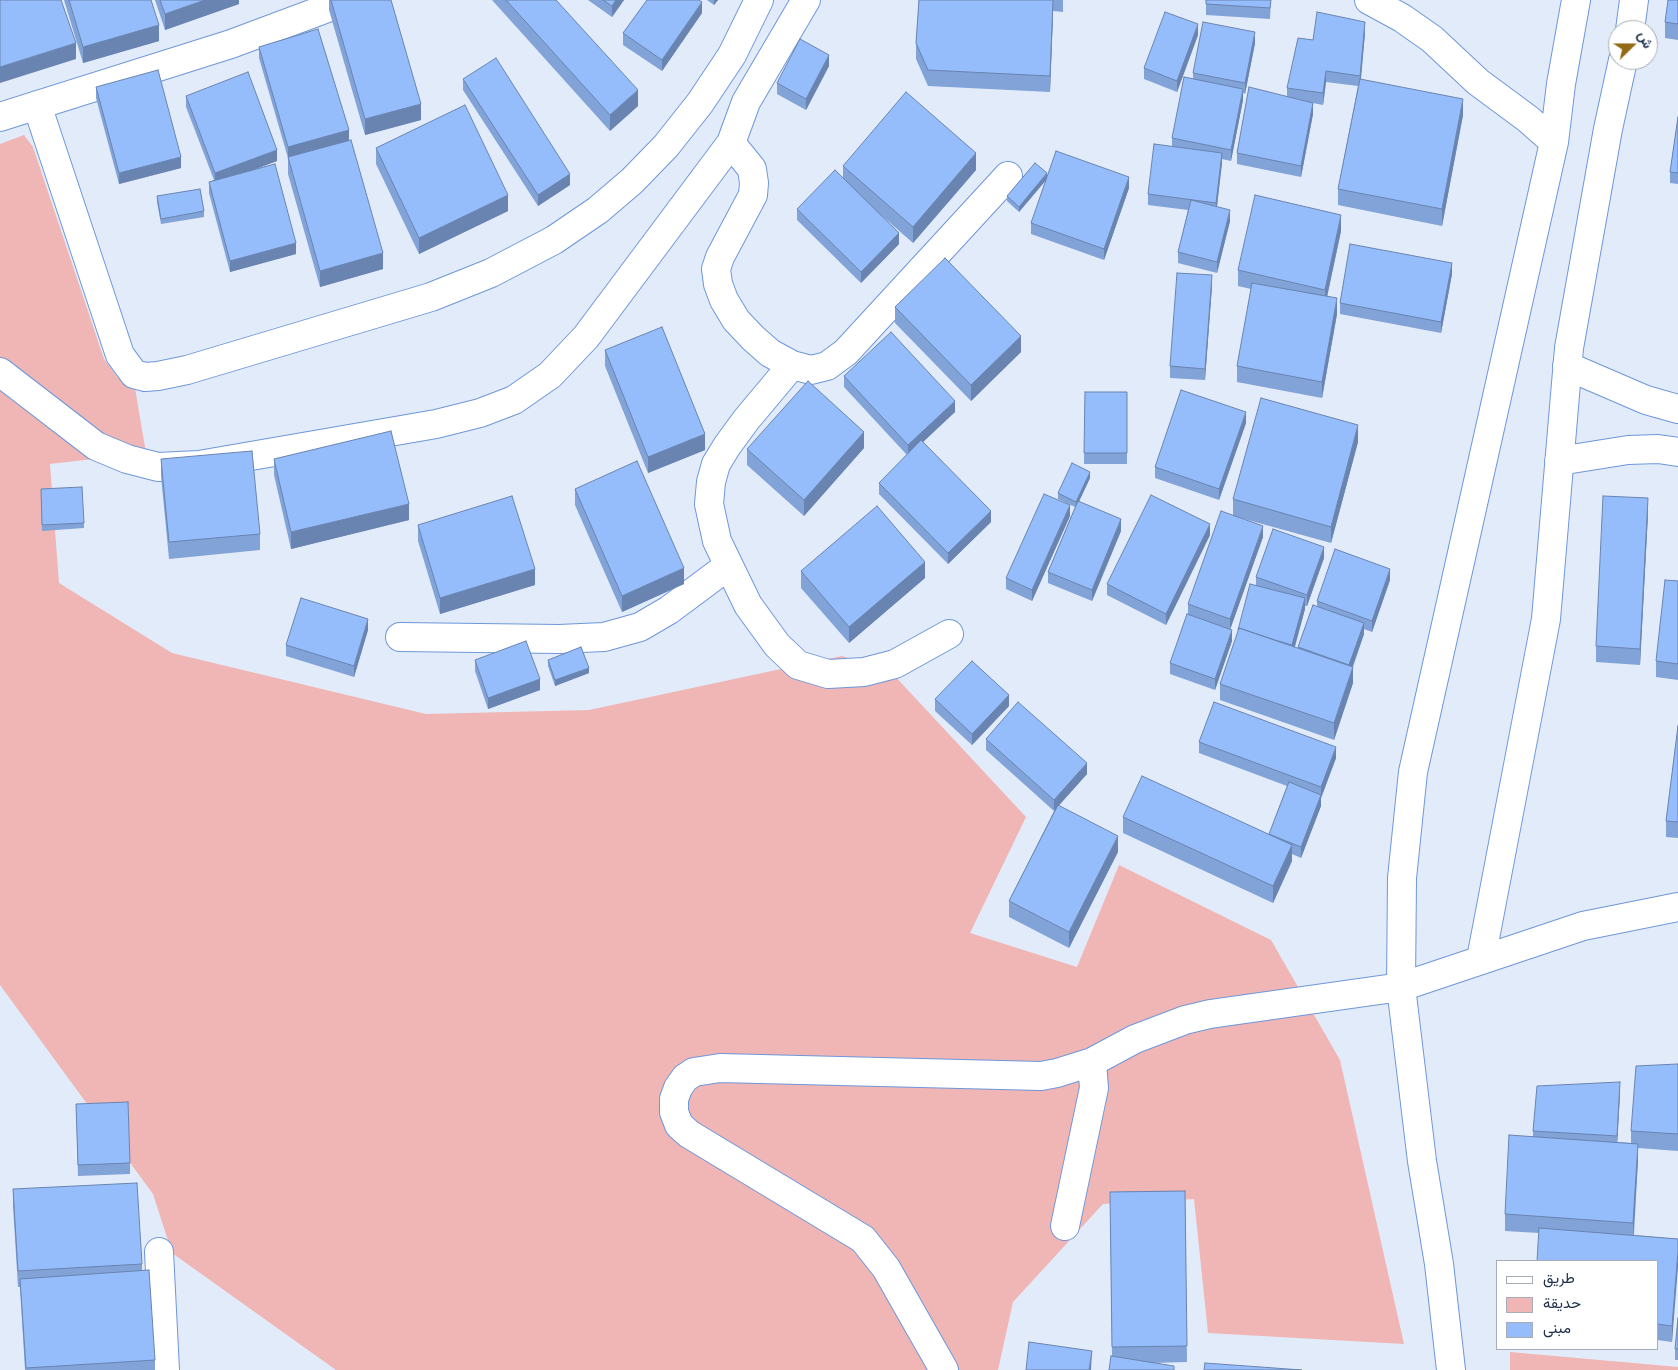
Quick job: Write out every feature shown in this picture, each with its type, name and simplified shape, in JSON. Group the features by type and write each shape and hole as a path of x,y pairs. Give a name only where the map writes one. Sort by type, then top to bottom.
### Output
{"street":[{"path":"0,117 231,44 349,0"},
{"path":"37,105 120,355 134,374 145,377 158,376 196,368 431,297 492,273 554,240 632,181 666,146 700,103 732,55 759,0"},
{"path":"0,372 96,446 127,459 158,467 199,465 239,459 436,424 480,413 514,400 550,375 586,337 731,143 746,102 806,0"},
{"path":"1369,0 1402,18 1432,39 1478,82 1528,119 1554,142"},
{"path":"1451,1370 1439,1264 1422,1162 1401,987 1402,878 1413,772 1554,142 1561,84 1576,0"},
{"path":"1631,20 1634,0"},
{"path":"1481,959 1546,619 1567,366 1608,129 1621,70"},
{"path":"731,143 752,169 753,195 720,257 716,269 718,284 728,306 747,332 770,353 792,365 811,370 827,366 846,352 1008,176"},
{"path":"792,365 746,420 716,464 711,482 709,504 717,542 754,613 777,645 798,665 828,674 864,672 895,664 949,634"},
{"path":"1567,366 1646,400 1678,409"},
{"path":"1559,460 1628,450 1658,449 1678,452"},
{"path":"400,637 560,639 604,637 640,626 669,610 728,566"},
{"path":"944,1370 876,1252 850,1229 689,1134 680,1124 674,1112 674,1098 678,1088 694,1072 720,1068 1041,1076 1072,1070 1092,1062 1135,1039 1185,1020 1210,1014 1401,987 1583,926 1678,907"},
{"path":"1065,1226 1094,1088 1092,1062"},
{"path":"159,1252 165,1370"}],"green space":[{"path":"24,135 33,147 104,359 117,377 135,388 146,453 50,464 59,583 172,653 426,714 589,710 842,656 892,673 1026,817 970,933 1077,967 1119,865 1271,940 1340,1060 1404,1344 1208,1333 1194,1199 1103,1204 1013,1302 998,1370 336,1370 172,1253 153,1194 0,985 0,144"},
{"path":"1510,1352 1678,1367 1678,1370 1510,1370"}],"building":[{"path":"0,0 61,0 76,43 0,67"},
{"path":"69,0 151,0 159,25 83,47"},
{"path":"160,0 205,0 165,14"},
{"path":"331,0 391,0 421,104 365,119"},
{"path":"506,0 556,0 638,90 610,115"},
{"path":"603,0 616,0 612,6"},
{"path":"647,0 699,0 702,2 662,60 623,33"},
{"path":"919,0 1053,0 1050,76 928,70 916,43"},
{"path":"1206,0 1271,0 1270,8 1206,4"},
{"path":"1668,0 1678,0 1678,24 1665,22"},
{"path":"1165,12 1198,24 1177,81 1144,68"},
{"path":"1317,12 1365,22 1360,76 1326,71 1323,93 1287,88 1298,38 1313,40"},
{"path":"1203,22 1255,32 1245,83 1193,73"},
{"path":"318,29 349,130 288,147 259,47"},
{"path":"800,39 829,55 806,99 777,83"},
{"path":"496,58 570,174 538,195 463,79"},
{"path":"158,70 181,157 119,173 96,87"},
{"path":"248,72 277,150 215,173 186,96"},
{"path":"1184,77 1243,89 1231,150 1172,138"},
{"path":"1360,79 1463,99 1442,209 1338,189"},
{"path":"1249,87 1313,103 1301,166 1237,153"},
{"path":"906,92 976,153 913,227 843,166"},
{"path":"465,105 508,195 419,238 376,148"},
{"path":"1678,117 1678,173 1670,172"},
{"path":"351,140 383,253 320,271 288,157"},
{"path":"1154,144 1222,153 1216,203 1148,194"},
{"path":"1056,151 1129,177 1104,249 1031,223"},
{"path":"1035,163 1047,173 1019,207 1007,196"},
{"path":"275,164 296,243 230,261 209,182"},
{"path":"835,170 899,233 861,272 797,209"},
{"path":"200,189 204,211 161,219 157,196"},
{"path":"1255,195 1341,215 1325,290 1238,270"},
{"path":"1191,200 1230,210 1217,262 1178,252"},
{"path":"1350,244 1452,263 1441,322 1340,303"},
{"path":"945,258 1021,336 971,385 895,307"},
{"path":"1177,273 1212,275 1205,369 1170,366"},
{"path":"1252,283 1337,298 1322,382 1237,366"},
{"path":"662,327 705,434 648,457 605,350"},
{"path":"891,332 955,401 908,445 844,376"},
{"path":"808,381 864,432 804,500 747,449"},
{"path":"1181,390 1246,412 1219,489 1155,467"},
{"path":"1085,392 1127,392 1127,453 1084,453"},
{"path":"1261,398 1358,425 1331,527 1233,499"},
{"path":"391,431 409,504 291,532 274,459"},
{"path":"921,440 991,511 948,553 879,483"},
{"path":"252,451 260,534 169,542 161,459"},
{"path":"637,461 684,568 622,596 575,489"},
{"path":"1072,463 1090,472 1076,502 1058,493"},
{"path":"82,487 84,523 42,525 41,489"},
{"path":"1044,494 1070,505 1032,590 1006,578"},
{"path":"1151,495 1210,524 1166,614 1107,584"},
{"path":"512,496 535,569 440,598 418,525"},
{"path":"1603,496 1648,498 1640,649 1596,646"},
{"path":"1078,501 1121,519 1092,590 1048,572"},
{"path":"877,506 925,562 849,627 801,571"},
{"path":"1221,511 1263,526 1230,619 1188,604"},
{"path":"1273,529 1324,547 1307,595 1256,577"},
{"path":"1335,549 1390,569 1372,621 1317,601"},
{"path":"1665,580 1678,581 1678,664 1656,661"},
{"path":"1250,584 1305,598 1292,645 1239,628 1238,630"},
{"path":"301,598 368,619 354,666 286,645"},
{"path":"1313,605 1364,623 1349,665 1298,647"},
{"path":"1187,614 1232,630 1215,679 1170,663"},
{"path":"1239,628 1353,667 1334,723 1220,684"},
{"path":"526,641 540,679 488,698 475,660"},
{"path":"581,647 589,668 555,680 548,660"},
{"path":"972,661 1009,695 972,734 935,699"},
{"path":"1018,702 1087,763 1054,800 986,739"},
{"path":"1214,702 1336,747 1321,787 1199,742"},
{"path":"1678,726 1678,822 1666,821"},
{"path":"1142,776 1292,845 1273,886 1123,817"},
{"path":"1289,782 1321,795 1301,847 1269,834"},
{"path":"1058,805 1118,836 1069,932 1009,901"},
{"path":"1678,1064 1678,1134 1631,1131 1636,1066"},
{"path":"1620,1082 1617,1136 1533,1131 1537,1086"},
{"path":"128,1102 130,1163 78,1165 76,1104"},
{"path":"1509,1135 1638,1144 1633,1223 1505,1214"},
{"path":"137,1183 142,1264 18,1271 13,1189"},
{"path":"1185,1191 1187,1346 1112,1347 1110,1192"},
{"path":"1539,1228 1678,1239 1672,1326 1658,1324 1658,1260 1537,1260"},
{"path":"149,1270 155,1360 26,1368 20,1279"},
{"path":"1678,1318 1678,1349 1675,1349"},
{"path":"1029,1342 1092,1351 1089,1370 1026,1370"},
{"path":"1111,1356 1174,1366 1174,1370 1109,1370"},
{"path":"1205,1363 1302,1370 1204,1370"}]}
